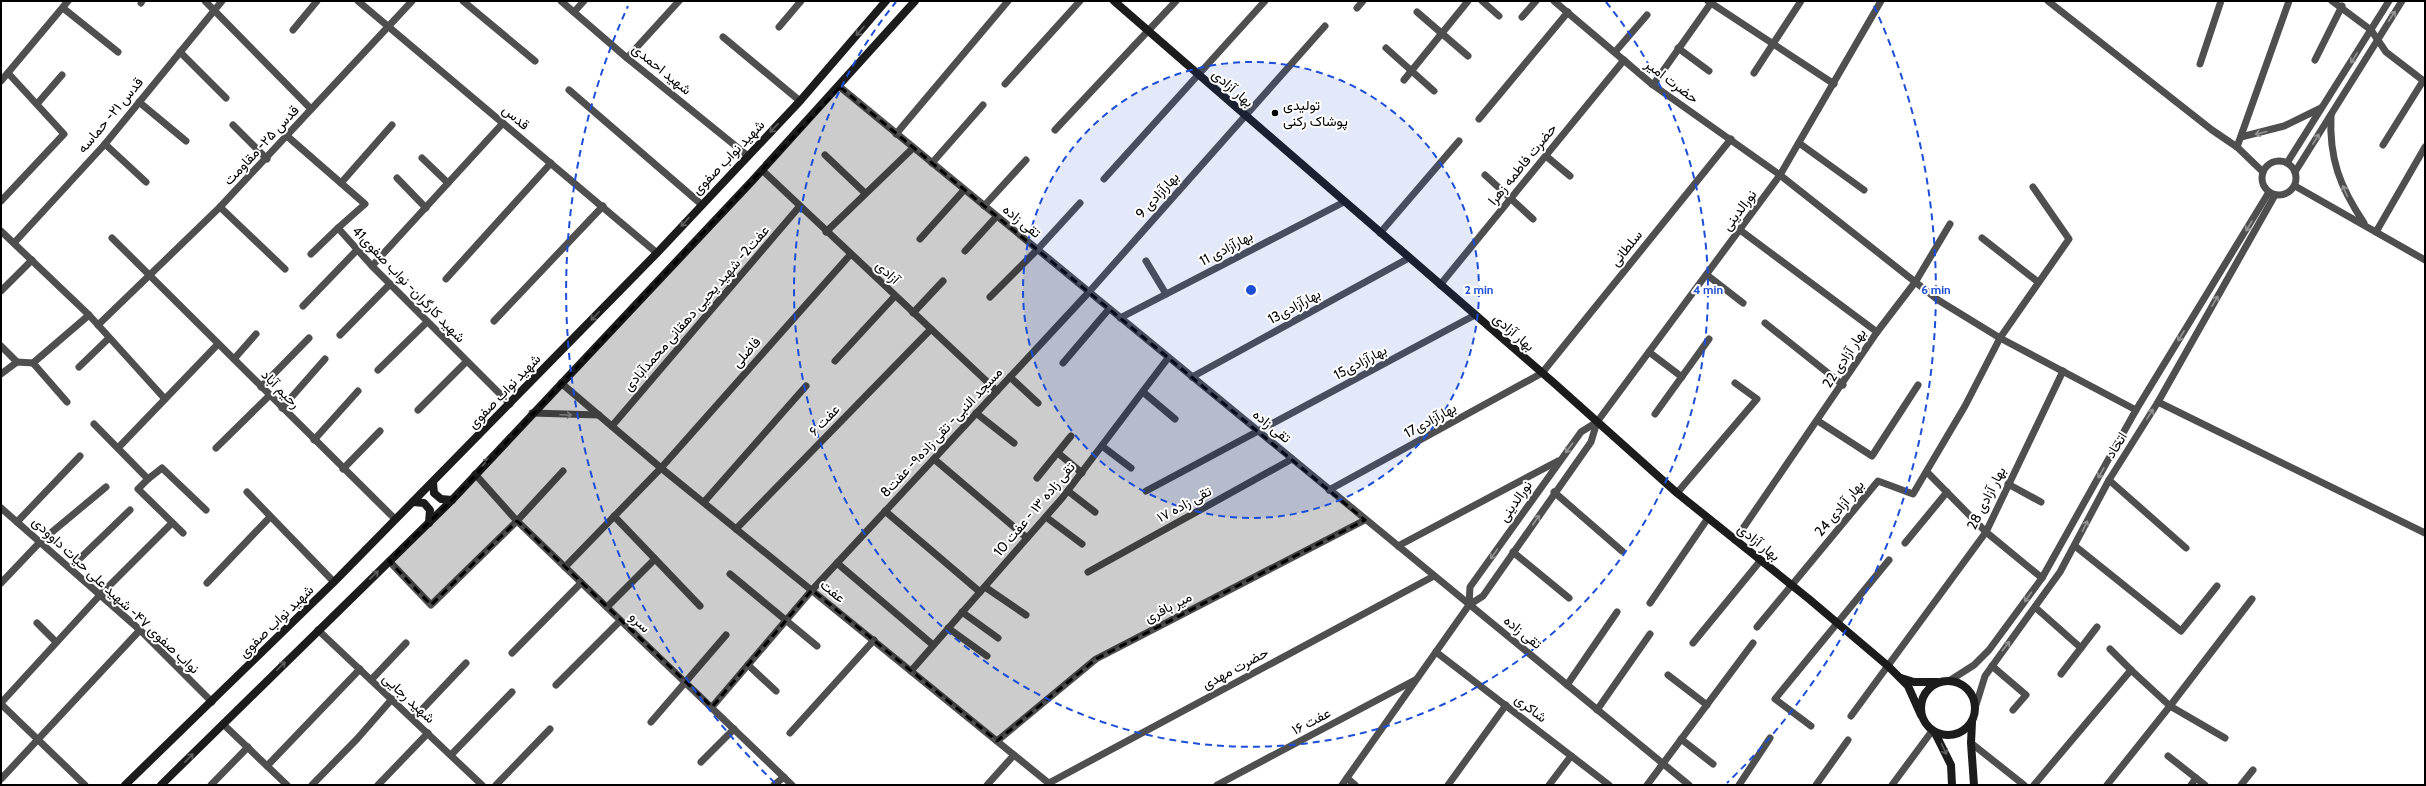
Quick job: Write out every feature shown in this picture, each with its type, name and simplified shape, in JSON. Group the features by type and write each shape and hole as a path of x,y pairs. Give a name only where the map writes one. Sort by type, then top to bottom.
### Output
{"main road":[{"name":"شهید نواب صفوی","path":"125,785 212,702 433,483 657,253 701,204 800,101 886,1"},
{"path":"161,785 452,500 532,413 840,87 915,1"},
{"name":"بهار آزادی","path":"1114,1 1542,373 1677,493 1792,585 1888,666 1900,678 1915,698 1921,715"},
{"path":"433,483 434,492 441,499 452,500"},
{"path":"413,502 424,503 430,510 429,523"},
{"path":"1900,678 1914,682 1945,682 1964,686 1969,691 1976,705 1972,722 1971,743 1974,785"},
{"path":"1945,682 1927,691 1922,702 1921,715 1934,732 1951,765 1952,785"},
{"path":"1934,732 1952,736 1963,731 1972,722"}],"street":[{"path":"1,81 68,1"},
{"path":"205,1 312,110"},
{"name":"قدس ۲۱- حماسه","path":"14,243 105,144 222,1"},
{"path":"293,30 317,1"},
{"name":"قدس","path":"358,1 657,253"},
{"name":"قدس ۲۵- مقاومت","path":"98,325 149,277 267,159 412,1"},
{"path":"463,1 535,61"},
{"name":"شهید احمدی","path":"561,1 748,156"},
{"path":"574,12 584,1"},
{"path":"628,58 679,1"},
{"path":"779,27 801,1"},
{"path":"896,134 1008,1"},
{"path":"1005,84 1080,1"},
{"path":"1055,130 1149,32 1176,1"},
{"path":"1104,179 1265,1"},
{"path":"1357,8 1363,1"},
{"path":"1404,80 1468,1"},
{"path":"1482,1 1499,16"},
{"path":"1522,17 1536,1"},
{"path":"1719,8 1723,1"},
{"path":"1754,73 1772,43 1801,1"},
{"name":"نورالدینی","path":"1342,785 1469,605 1483,596 1554,492 1591,442 1597,422 1780,175 1881,1"},
{"path":"2048,1 2212,130 2237,147 2263,172"},
{"path":"2200,64 2220,1"},
{"path":"2237,147 2289,1"},
{"path":"2332,1 2342,6 2371,30 2378,38 2386,52 2424,82 2383,145"},
{"path":"2287,163 2389,1"},
{"path":"2295,172 2287,163 2273,162 2263,172 2263,183 2272,194 2287,194 2295,186 2295,172 2402,1"},
{"name":"حضرت امیر","path":"1557,2 1653,85 1780,175 1916,281 1938,300 2000,338 2136,410"},
{"path":"1653,85 1710,2 1834,84"},
{"path":"2315,60 2342,6"},
{"path":"63,8 118,52"},
{"path":"1417,12 1468,56"},
{"path":"1479,118 1568,12"},
{"path":"1615,52 1646,15"},
{"name":"بهارآزادی 9","path":"1089,292 1325,26"},
{"path":"723,37 800,101"},
{"path":"1386,48 1434,91"},
{"path":"1678,48 1709,71"},
{"path":"180,52 226,98"},
{"name":"حضرت فاطمه زهرا","path":"1440,285 1624,60"},
{"path":"1,201 64,134 8,73"},
{"path":"36,104 62,75"},
{"name":"تقی زاده","path":"840,87 1689,785"},
{"path":"569,90 701,204"},
{"path":"139,102 186,141"},
{"path":"932,163 983,106"},
{"path":"2241,137 2284,126 2323,107"},
{"path":"2331,114 2331,139 2336,170 2348,199 2366,224"},
{"path":"372,266 503,123"},
{"path":"233,125 267,159"},
{"path":"340,183 392,125"},
{"name":"شهید کارگران- نواب صفوی41","path":"287,136 365,204 338,228 372,266 466,362 510,404"},
{"name":"سلطانی","path":"1542,373 1731,139"},
{"path":"1380,233 1459,141"},
{"path":"1799,143 1864,190"},
{"path":"105,144 146,182"},
{"path":"2376,232 2425,147"},
{"path":"826,232 913,148"},
{"path":"825,155 865,193"},
{"path":"1546,156 1570,176"},
{"path":"422,158 448,183"},
{"path":"984,206 1026,160"},
{"path":"446,279 552,163"},
{"name":"آزادی","path":"762,170 799,207 997,391"},
{"path":"1485,175 1533,219"},
{"path":"397,178 426,208"},
{"path":"2295,186 2366,224 2376,232 2425,260"},
{"name":"بهار آزادی 24","path":"1792,585 1878,481 1913,494 1965,406 2000,338 2069,239 2033,188"},
{"path":"920,239 964,190"},
{"name":"اتحاد","path":"1976,705 1985,676 2036,608 2075,546 2109,480 2158,402 2272,194"},
{"name":"اتحاد","path":"1945,682 1974,664 1988,650 2042,578 2136,410 2272,194"},
{"name":"بهارآزادی 11","path":"1120,318 1344,202"},
{"path":"990,297 1037,250 1080,203"},
{"path":"494,322 603,206"},
{"path":"220,207 285,269"},
{"name":"عفت2- شهید یحیی دهقانی محمدآبادی","path":"612,426 799,207"},
{"path":"965,251 996,216"},
{"path":"1877,332 1916,281 1950,224"},
{"path":"311,254 338,228"},
{"name":"بهار آزادی 22","path":"1735,540 1843,385 1877,332 1740,230"},
{"path":"1,231 89,315 165,399"},
{"name":"رحیم آباد","path":"112,238 149,277 395,519"},
{"path":"1982,238 2038,282"},
{"path":"303,306 357,250"},
{"name":"فاضلی","path":"565,567 661,468 850,254"},
{"name":"بهارآزادی13","path":"1192,377 1409,258"},
{"path":"1,291 32,260"},
{"path":"1146,261 1166,294"},
{"path":"1707,275 1744,303"},
{"path":"913,313 943,281"},
{"path":"340,335 390,284"},
{"name":"مسجد النبی- تقی زاده۹- عفت8","path":"712,707 812,590 1089,292"},
{"path":"835,361 895,296"},
{"path":"1063,363 1109,309"},
{"path":"1,374 17,362 33,363 89,315"},
{"name":"بهارآزادی15","path":"1146,491 1475,315"},
{"path":"378,370 427,322"},
{"path":"1764,323 1843,385"},
{"name":"عفت ۶","path":"736,529 930,329"},
{"path":"234,359 256,334"},
{"path":"79,367 109,338"},
{"path":"261,387 309,338"},
{"path":"1655,414 1709,339"},
{"path":"118,448 218,344"},
{"path":"1,346 17,362"},
{"path":"1649,352 1682,377"},
{"name":"تقی زاده ۱۳ - عفت 10","path":"911,671 1068,491 1168,358"},
{"path":"282,408 325,359"},
{"path":"418,410 466,362"},
{"path":"33,363 67,402"},
{"name":"بهار آزادی 28","path":"1851,716 1986,532 2063,372"},
{"name":"بهارآزادی17","path":"1329,490 1542,373"},
{"path":"1010,377 1038,403"},
{"name":"عفت","path":"561,383 661,468 1050,784"},
{"path":"1677,493 1757,399 1735,383"},
{"path":"1818,421 1872,456 1918,384"},
{"path":"704,502 806,386"},
{"path":"314,440 358,391"},
{"path":"1143,392 1175,419"},
{"path":"216,448 270,395"},
{"path":"2158,402 2425,533"},
{"path":"532,413 599,415"},
{"path":"976,413 1014,443"},
{"name":"نورالدینی","path":"1469,605 1470,587 1581,432 1597,422"},
{"path":"94,424 148,479"},
{"path":"343,469 380,431"},
{"path":"1038,478 1071,436"},
{"path":"1102,446 1131,468"},
{"path":"1058,453 1082,473"},
{"path":"18,522 80,456"},
{"path":"934,459 1027,538"},
{"name":"تقی زاده ۱۷","path":"1088,572 1292,460"},
{"path":"1398,546 1560,460"},
{"path":"183,533 138,489 162,468 206,510"},
{"path":"389,561 431,605 517,521 563,471"},
{"path":"1927,472 1986,532 2042,578"},
{"name":"سرو","path":"475,474 517,521 792,785"},
{"path":"2109,480 2186,548"},
{"path":"2008,484 2041,502"},
{"path":"1,583 40,542 106,487"},
{"path":"1068,491 1095,512"},
{"path":"247,492 334,582"},
{"path":"1554,492 1622,551"},
{"path":"1905,543 1947,492"},
{"name":"نواب صفوی ۴۷- شهید علی حیات داوودی","path":"1,508 140,630 212,702"},
{"path":"70,568 130,510"},
{"path":"885,511 983,589 1026,615"},
{"path":"614,516 700,606"},
{"path":"207,582 270,517"},
{"path":"1046,517 1082,544"},
{"path":"1650,603 1708,518"},
{"name":"میر بافری","path":"997,741 1096,659 1365,520"},
{"path":"85,785 1,703 100,595 172,522"},
{"path":"2075,546 2181,631 2217,586"},
{"path":"1513,552 1569,598"},
{"path":"607,607 655,559"},
{"path":"1694,643 1761,560"},
{"path":"1811,726 1775,699 1889,560"},
{"path":"837,563 933,645"},
{"path":"730,574 817,646"},
{"name":"حضرت مهدی","path":"1050,784 1434,576"},
{"path":"512,653 581,583"},
{"path":"1757,627 1792,585"},
{"path":"2107,785 2252,599"},
{"path":"2036,608 2081,648"},
{"path":"962,612 998,638"},
{"path":"1567,686 1617,612"},
{"path":"556,685 620,621"},
{"path":"36,623 56,642"},
{"path":"2061,674 2097,627"},
{"path":"948,628 987,656"},
{"path":"1,779 140,630"},
{"name":"شهید رجایی","path":"318,630 482,785"},
{"path":"1597,710 1650,634"},
{"path":"651,722 686,684 726,635"},
{"path":"790,733 874,640"},
{"path":"371,680 406,643"},
{"path":"1647,785 1753,643"},
{"path":"2110,648 2131,670 2170,706 2225,738"},
{"name":"شاکری","path":"1436,652 1609,785"},
{"path":"413,719 466,663"},
{"path":"748,665 776,691"},
{"path":"1992,666 2026,695 2013,710"},
{"path":"267,766 360,669"},
{"path":"2034,785 2131,670"},
{"path":"1668,675 1707,705"},
{"name":"عفت ۱۶","path":"1217,785 1416,680"},
{"path":"451,755 512,692"},
{"path":"312,785 357,739 392,699"},
{"path":"1448,785 1506,705"},
{"path":"223,724 248,747 283,784"},
{"path":"496,785 550,729"},
{"path":"701,762 734,729"},
{"path":"1892,785 1934,732"},
{"path":"378,785 428,734"},
{"path":"1739,785 1770,738"},
{"path":"1681,739 1713,764"},
{"path":"1816,785 1848,740"},
{"path":"1971,743 2024,785"},
{"path":"211,785 248,747"},
{"path":"987,785 1014,755"},
{"path":"1549,785 1571,756"},
{"path":"2168,756 2205,785"},
{"path":"2241,785 2253,770"},
{"path":"774,785 784,777"},
{"path":"1347,778 1355,785"},
{"path":"2191,785 2196,778"}],"highlighted area":[{"path":"840,87 1365,520 1096,659 997,741 812,590 712,707 517,521 431,605 389,561 452,500"}],"place":[{"name":"تولیدی پوشاک رکنی","path":"1275,113"}]}
